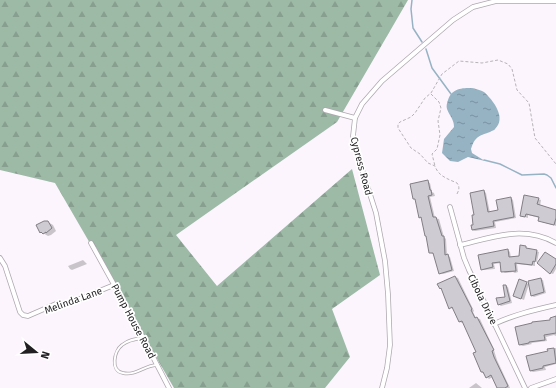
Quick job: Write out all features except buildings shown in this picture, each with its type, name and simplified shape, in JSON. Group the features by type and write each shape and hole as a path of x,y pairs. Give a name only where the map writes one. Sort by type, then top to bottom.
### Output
{"street":[{"path":"325,110 354,118 362,104 382,81 453,20 473,7 496,1 556,1"},
{"name":"Cypress Road","path":"354,118 353,136 376,213 383,248 388,294 390,345 387,368 382,388"},
{"name":"Cibola Drive","path":"450,207 468,270 524,388"},
{"path":"460,245 518,233 531,233 556,243"},
{"name":"Pump House Road","path":"91,243 98,253 169,388"},
{"name":"Melinda Lane","path":"0,258 5,266 20,312 23,315 28,316 58,303 67,304 114,285"},
{"path":"494,324 527,311 556,305"},
{"path":"531,388 556,379"}],"lane":[{"path":"143,337 128,341 118,349 114,360 117,369 120,373 129,374 148,365 157,365"}],"path":[{"path":"435,166 428,163 420,154 411,148 398,128 398,124 415,113 442,74 459,62 498,60 504,61 512,69 515,86 529,103 535,138 556,164"},
{"path":"430,93 441,108 438,122 440,135 437,149 432,154 436,171 440,175 457,183 459,186 457,194"}],"green space":[{"path":"0,0 408,0 337,122 176,235 217,286 352,169 380,275 332,309 350,357 325,388 174,388 55,183 0,170"}],"water":[{"path":"472,88 484,92 495,104 500,120 494,130 478,138 474,142 471,149 472,153 485,161 468,157 458,162 450,161 442,153 444,139 454,127 453,120 447,109 447,102 452,93 455,91"}],"waterway":[{"path":"412,0 411,9 413,28 422,42"},
{"path":"426,49 432,68 451,94"},
{"path":"484,160 500,164 522,175 547,175 551,178 556,188"}]}
